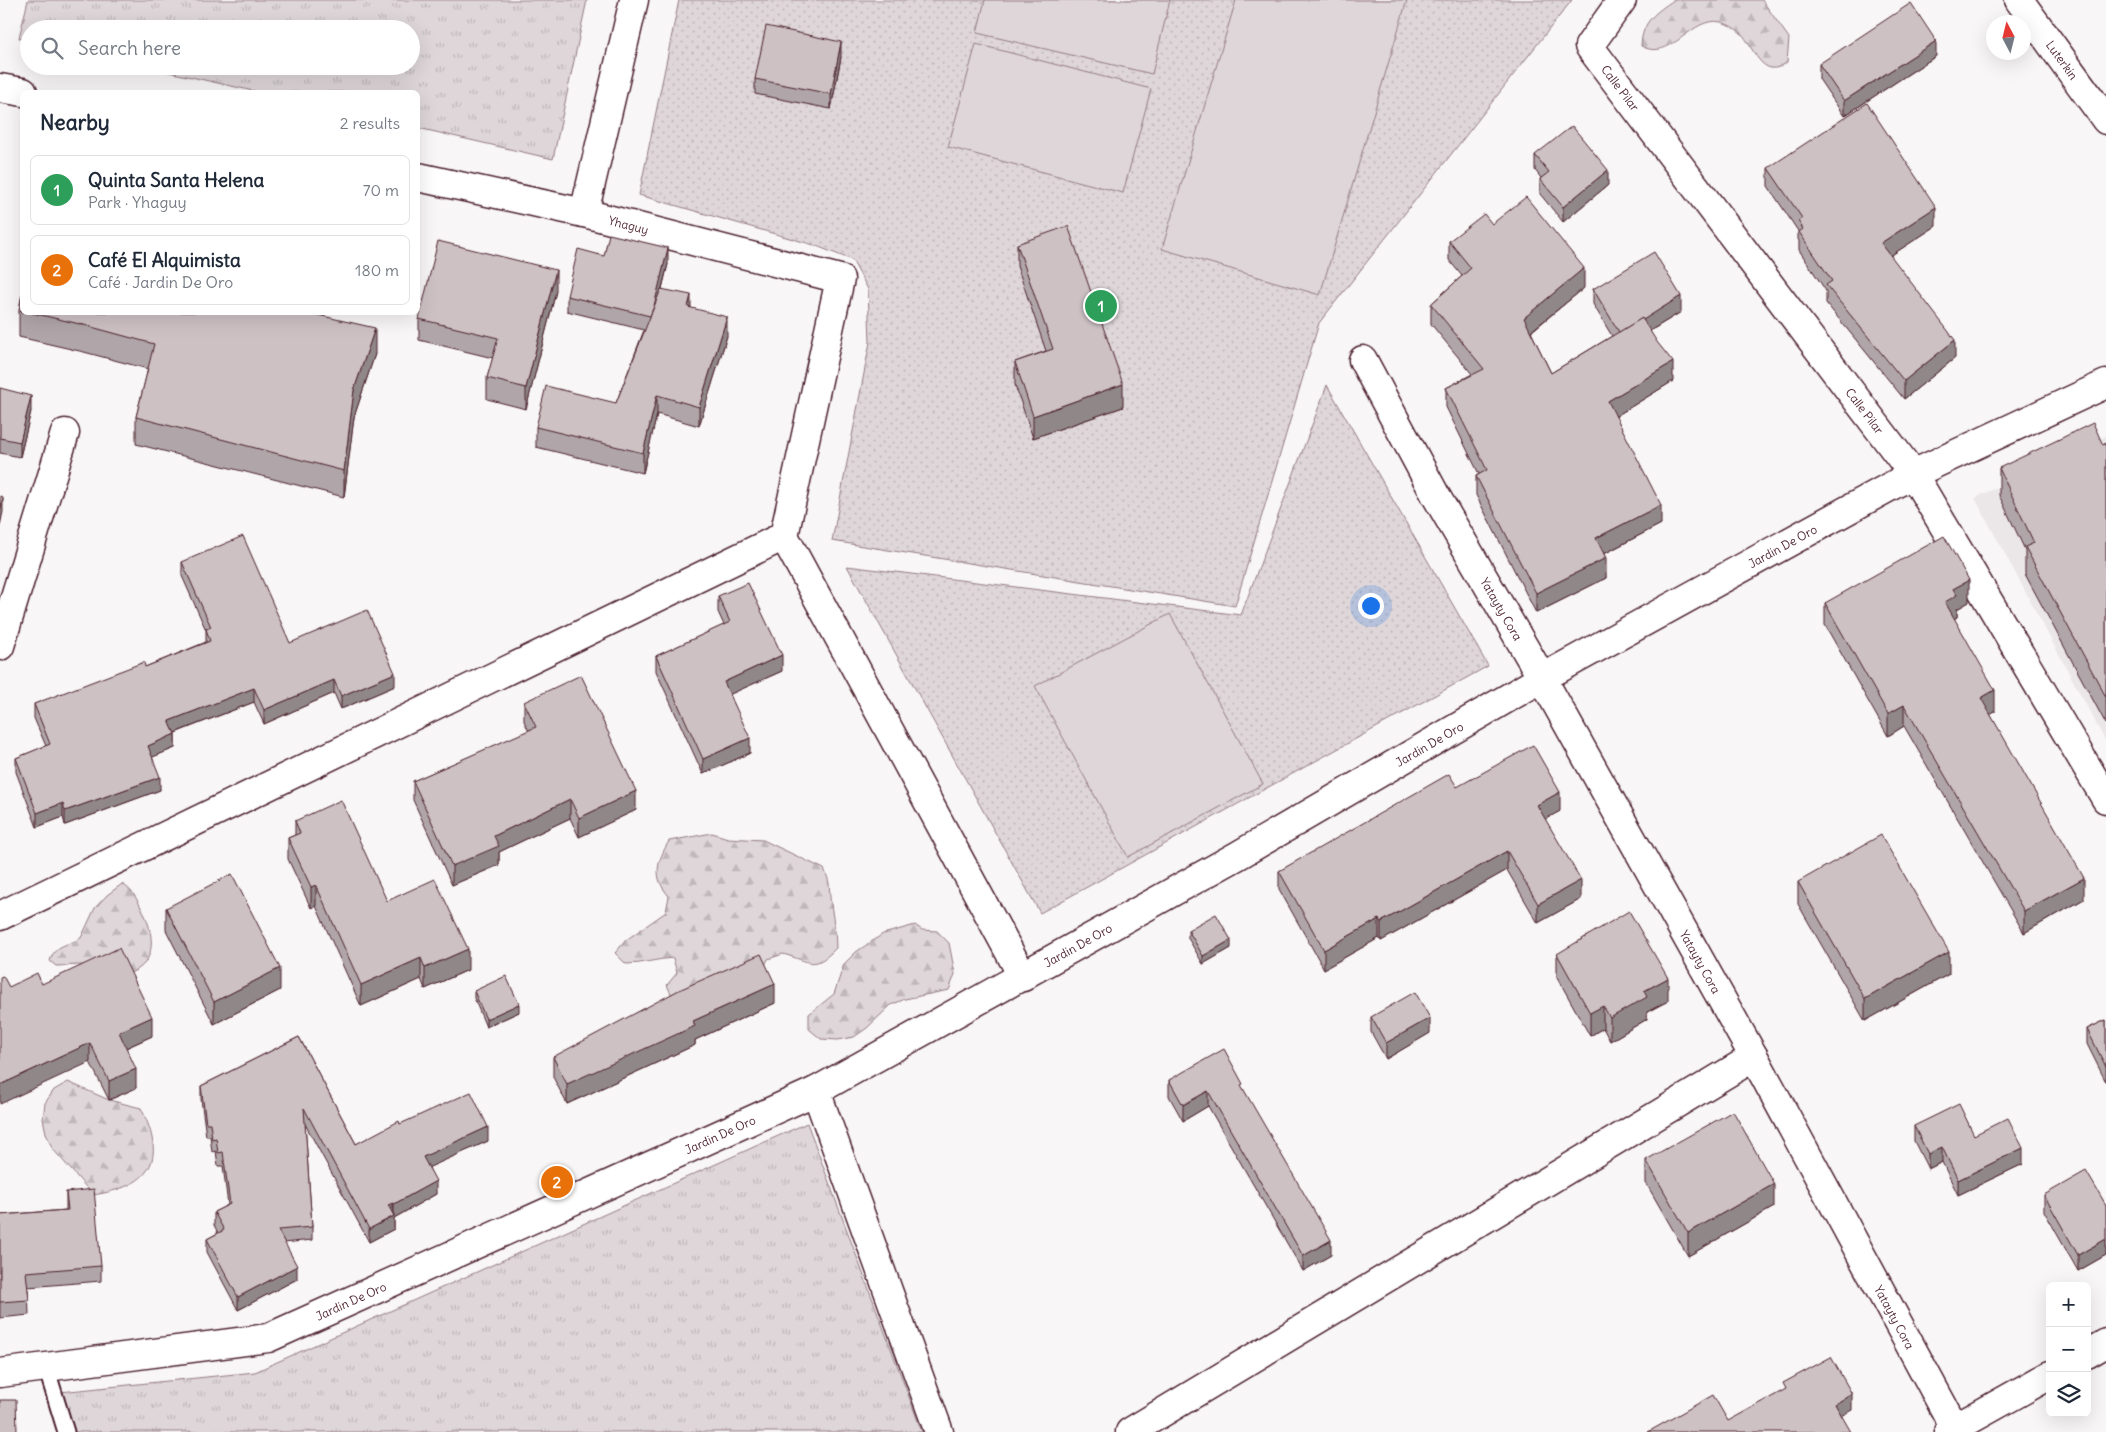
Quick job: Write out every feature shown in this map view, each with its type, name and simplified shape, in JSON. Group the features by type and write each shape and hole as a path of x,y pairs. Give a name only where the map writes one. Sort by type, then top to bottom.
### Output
{"street":[{"path":"584,213 634,0"},
{"name":"Calle Pilar","path":"1622,0 1589,46 1913,474 2106,799"},
{"name":"Luterkin","path":"2018,0 2106,120"},
{"path":"0,88 20,91"},
{"name":"Yhaguy","path":"420,177 584,213 840,279 784,536"},
{"name":"Yatayty Cora","path":"1363,360 1436,496 1542,678 1754,1057 1953,1431"},
{"name":"Jardin De Oro","path":"0,1373 268,1338 816,1091 1237,856 1542,678 1913,474 2106,384"},
{"path":"0,646 65,433"},
{"path":"0,916 784,536 1023,977"},
{"path":"1130,1432 1754,1057"},
{"path":"816,1091 939,1432"},
{"path":"2091,1352 2106,1343"},
{"path":"1953,1431 2046,1377"}],"lane":[{"path":"46,1367 66,1432"}],"shaded area":[{"path":"2106,436 2106,742 1975,498"}],"green space":[{"path":"28,0 587,0 553,159 420,128 420,90 249,90 182,75 420,75 420,20 23,20"},
{"path":"679,0 1572,0 1319,323 1235,606 832,541 870,342 868,289 852,260 814,245 639,195"},
{"path":"985,0 1170,0 1152,74 977,33"},
{"path":"1236,0 1407,0 1320,295 1162,249"},
{"path":"1674,0 1762,0 1789,38 1787,62 1778,67 1771,68 1765,65 1759,60 1741,33 1721,22 1710,22 1700,25 1672,44 1662,48 1652,50 1641,46 1644,30 1651,18"},
{"path":"976,44 1151,89 1123,193 948,147"},
{"path":"1327,385 1488,666 1040,913 847,566 1241,615"},
{"path":"1170,614 1263,784 1128,857 1035,686"},
{"path":"712,833 728,838 763,840 824,869 829,883 836,948 822,960 811,963 783,954 768,959 761,974 673,998 667,985 677,973 673,958 626,964 615,953 626,940 666,912 669,896 660,882 658,869 669,841"},
{"path":"122,884 135,896 150,929 151,946 145,962 130,973 81,965 56,966 50,961 58,948 81,938 95,908 107,895"},
{"path":"915,925 922,930 937,931 949,943 955,974 949,990 905,999 891,1005 867,1028 854,1037 838,1040 821,1039 809,1029 809,1014 834,994 844,964 856,952 883,934"},
{"path":"68,1082 109,1100 141,1108 153,1143 153,1157 148,1168 140,1178 113,1191 93,1195 52,1148 43,1119 45,1103 54,1090"},
{"path":"807,1123 922,1432 75,1432 60,1392 255,1372"}],"building":[{"path":"1911,3 1936,41 1844,101 1819,64"},
{"path":"766,26 841,42 831,94 755,79"},
{"path":"1867,103 1936,207 1881,243 1955,340 1904,381 1826,285 1832,281 1799,232 1803,229 1798,221 1802,218 1768,168"},
{"path":"1572,126 1608,170 1563,207 1540,179 1549,172 1535,155"},
{"path":"1526,197 1584,268 1524,318 1551,373 1642,318 1657,342 1673,362 1608,401 1661,505 1596,538 1606,558 1536,593 1476,476 1487,470 1446,388 1484,369 1431,304 1471,268 1449,241 1484,214 1492,224"},
{"path":"1068,226 1123,384 1033,416 1015,362 1053,349 1017,244"},
{"path":"609,234 668,248 650,316 567,296 578,249 604,256"},
{"path":"438,241 556,270 526,388 487,378 498,338 419,319"},
{"path":"1654,252 1681,296 1643,320 1642,318 1619,332 1593,289"},
{"path":"661,289 691,295 688,307 727,317 699,407 657,395 643,453 536,427 546,386 616,403"},
{"path":"41,315 318,315 375,328 354,390 344,471 136,417 154,344"},
{"path":"0,388 31,396 20,442 0,438"},
{"path":"2093,423 2103,445 2106,443 2106,697 2025,547 2034,543 1999,468"},
{"path":"0,496 3,497 0,511"},
{"path":"243,536 290,643 367,610 395,673 341,696 334,680 264,710 254,688 169,721 175,734 148,746 160,777 65,811 63,803 37,813 16,758 50,744 34,704 144,662 145,667 210,641 206,629 211,627 182,562"},
{"path":"1944,536 1969,580 1953,589 1957,595 1945,602 1995,690 1981,698 2084,878 2024,911 1904,705 1888,714 1825,603"},
{"path":"748,583 782,655 724,682 750,738 703,759 656,656 730,622 718,596"},
{"path":"581,675 636,791 579,818 570,799 494,836 499,846 452,866 413,781 536,727 524,702"},
{"path":"1533,745 1560,792 1537,805 1581,880 1538,904 1507,851 1381,922 1379,919 1324,950 1279,871 1449,774 1457,787"},
{"path":"341,800 387,901 435,879 468,949 425,968 421,958 361,985 316,885 311,887 288,838 300,833 295,821"},
{"path":"1881,835 1949,952 1865,999 1798,882"},
{"path":"232,874 280,968 214,1002 166,908"},
{"path":"1629,911 1668,978 1644,991 1647,997 1610,1018 1603,1006 1590,1013 1557,954"},
{"path":"1216,914 1231,940 1203,956 1188,930"},
{"path":"119,948 152,1017 119,1032 136,1069 109,1081 90,1043 0,1085 0,977 3,976 9,987 37,973 42,984"},
{"path":"761,954 775,984 693,1021 695,1026 567,1084 553,1057 679,990"},
{"path":"506,976 519,1004 486,1019 474,991"},
{"path":"1415,992 1430,1018 1386,1043 1371,1017"},
{"path":"2106,1020 2106,1067 2087,1029"},
{"path":"299,1037 356,1144 399,1121 400,1124 471,1092 488,1127 423,1157 436,1181 394,1204 388,1205 394,1216 369,1229 304,1108 312,1227 278,1230 297,1266 238,1297 207,1239 224,1230 214,1212 230,1204 223,1152 218,1153 216,1138 212,1139 210,1123 206,1123 201,1086"},
{"path":"1224,1049 1243,1084 1241,1085 1331,1240 1303,1256 1208,1091 1183,1105 1169,1080"},
{"path":"1959,1104 1974,1135 2008,1118 2023,1148 1958,1180 1942,1147 1928,1154 1914,1126"},
{"path":"1733,1111 1774,1184 1688,1233 1646,1160"},
{"path":"2086,1171 2106,1205 2106,1239 2078,1255 2044,1195"},
{"path":"94,1189 101,1266 26,1272 29,1300 0,1302 0,1215 68,1210 66,1192"},
{"path":"1831,1357 1852,1394 1835,1404 1851,1432 1648,1432 1713,1395 1728,1421 1786,1389 1783,1383"},
{"path":"0,1400 16,1400 17,1432 0,1432"}],"place":[{"name":"Quinta Santa Helena","path":"1101,306"},
{"name":"Café El Alquimista","path":"557,1182"}]}
